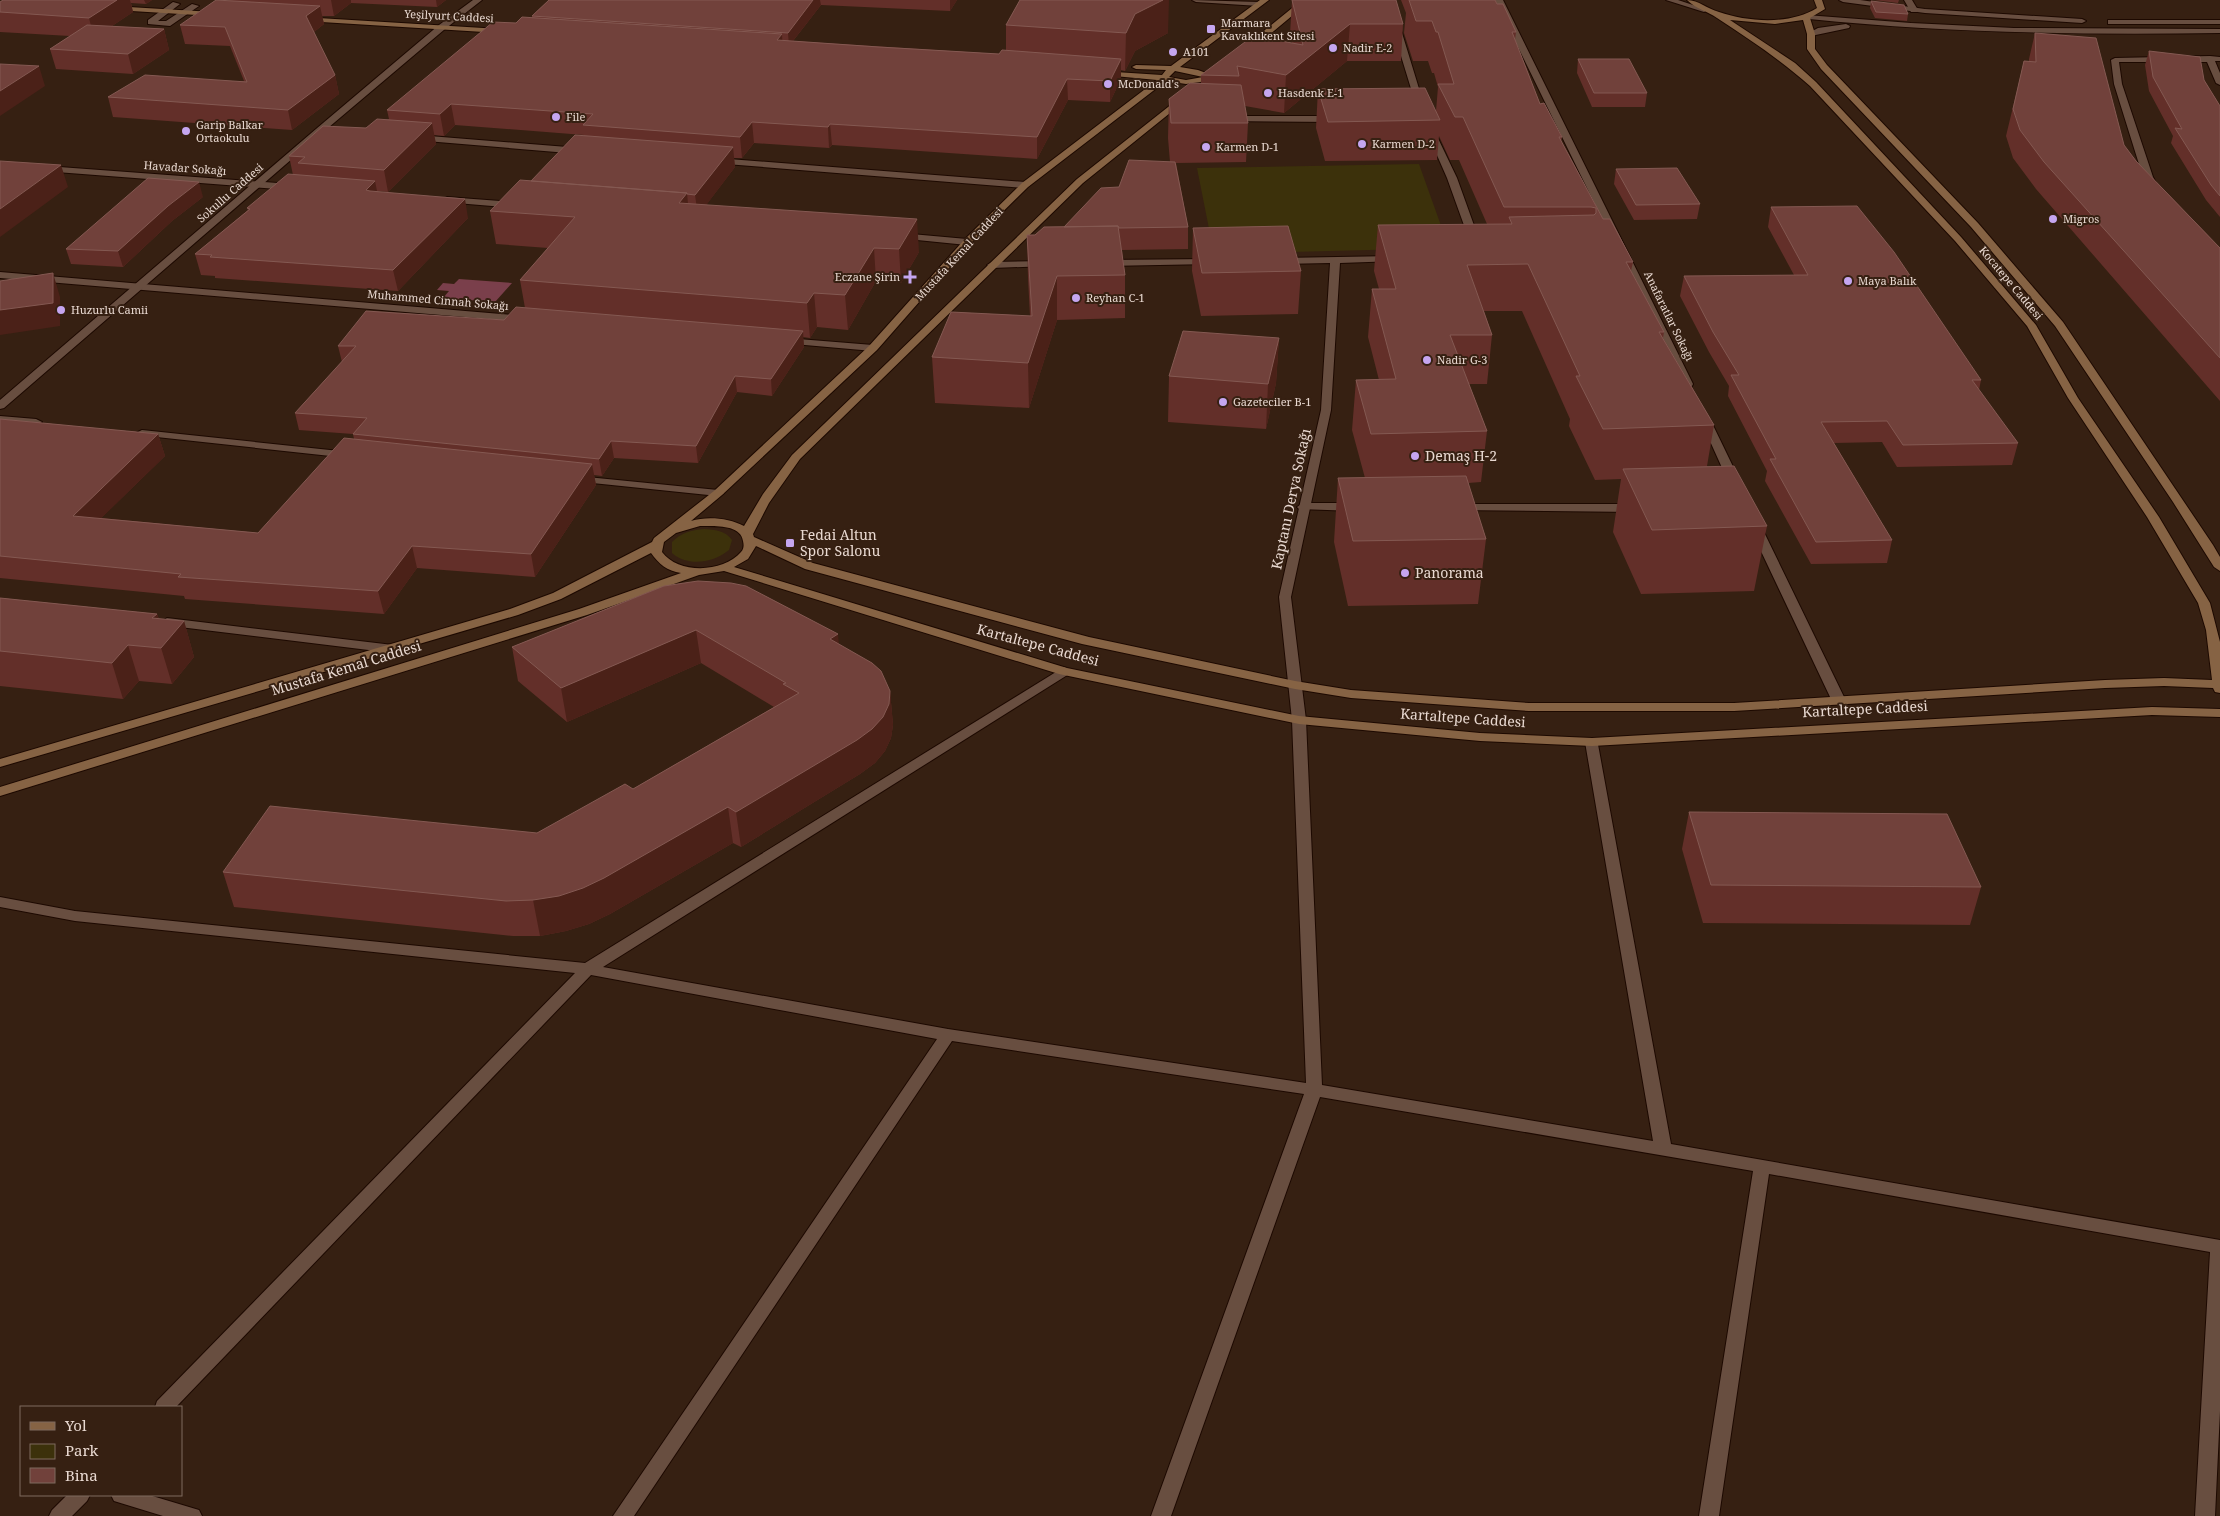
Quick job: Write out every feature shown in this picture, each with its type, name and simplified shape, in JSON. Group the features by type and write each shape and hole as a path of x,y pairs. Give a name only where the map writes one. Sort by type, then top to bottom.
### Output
{"main road":[{"path":"1242,53 1307,0"},
{"path":"1691,0 1704,10 1716,14 1747,20 1770,21 1807,17 1820,9 1821,4 1818,0"},
{"name":"Mustafa Kemal Caddesi","path":"672,530 718,493 873,348 967,242 1025,185 1162,80 1173,68 1262,2"},
{"path":"106,3 214,6"},
{"path":"106,3 164,12 225,15"},
{"name":"Yeşilyurt Caddesi","path":"294,19 442,27 511,28 450,20 302,10"},
{"name":"Kocatepe Caddesi","path":"1716,14 1792,65 1813,84 1958,239 2031,325 2073,398 2154,517 2191,578 2204,603 2212,630 2219,685"},
{"name":"Kocatepe Caddesi","path":"1807,17 1811,34 1811,49 1824,67 1927,172 2018,274 2061,327 2159,471 2220,567"},
{"path":"1096,68 1173,68 1214,76 1186,82 1162,80 1150,76 1096,68"},
{"path":"748,537 739,528 714,522 692,524 672,530 660,537 655,552 659,560 667,566 679,570 700,571 723,568 744,556 749,549 748,537 755,515 773,486 796,457 1080,180 1160,115 1214,76"},
{"name":"Kartaltepe Caddesi","path":"748,537 809,566 1077,639 1295,685 1351,694 1529,707 1734,707 1838,699 2105,684 2219,685"},
{"name":"Mustafa Kemal Caddesi","path":"0,763 514,612 558,596 656,545"},
{"name":"Kartaltepe Caddesi","path":"723,568 1064,671 1299,720 1480,737 1592,742 2152,711 2220,713"},
{"name":"Mustafa Kemal Caddesi","path":"0,792 583,612 700,571"}],"street":[{"name":"Sokullu Caddesi","path":"0,406 256,184 324,131 450,20 478,0"},
{"path":"1196,0 1262,2"},
{"path":"1384,0 1398,33 1412,83 1425,118 1452,178 1478,249"},
{"name":"Anafaratlar Sokağı","path":"1499,0 1741,494"},
{"path":"1670,0 1704,10"},
{"path":"1843,0 1914,10 2094,21"},
{"path":"1908,0 1914,10"},
{"path":"176,4 151,22 167,24 195,6"},
{"path":"1807,17 1878,25"},
{"path":"2103,22 2220,22"},
{"path":"1811,34 1821,30 1849,26 1878,25 2122,31 2220,31"},
{"path":"2210,58 2220,83"},
{"path":"2161,197 2148,177 2118,84 2114,60 2220,59"},
{"path":"1160,115 1173,116"},
{"path":"1220,119 1346,118"},
{"path":"409,138 588,151"},
{"path":"707,160 1025,185"},
{"name":"Havadar Sokağı","path":"37,168 306,188"},
{"path":"434,199 523,206"},
{"path":"888,235 967,242"},
{"path":"1266,261 1402,259"},
{"name":"Kaptanı Derya Sokağı","path":"1314,1090 1299,720 1286,597 1303,507 1326,410 1335,260"},
{"path":"1097,263 1216,262"},
{"path":"992,265 1058,264"},
{"name":"Muhammed Cinnah Sokağı","path":"0,275 535,320"},
{"path":"774,340 873,348"},
{"path":"0,419 50,424"},
{"path":"129,432 357,456"},
{"path":"565,478 718,493"},
{"path":"1303,507 1372,507"},
{"path":"1450,508 1645,507"},
{"path":"1753,521 1838,699"},
{"path":"157,621 393,649"},
{"path":"165,1406 588,969 1064,671"},
{"path":"1592,742 1663,1149"},
{"path":"0,902 76,916 588,969 948,1036 1314,1090 1762,1166 2219,1247 2205,1516"},
{"path":"623,1516 948,1036"},
{"path":"1161,1516 1314,1090"},
{"path":"1709,1516 1762,1166"},
{"path":"60,1516 79,1496"},
{"path":"124,1496 192,1516"}],"green space":[{"path":"1419,164 1449,248 1214,254 1197,168"},
{"path":"704,529 720,531 726,534 732,540 729,550 716,558 700,562 685,560 672,553 672,542 679,536 686,532"}],"shaded area":[{"path":"459,279 512,283 495,302 443,298 449,291 437,290 443,283 454,284"}],"building":[{"path":"3,0 117,0 89,18 0,12 0,2"},
{"path":"216,0 320,6 306,16 335,75 288,110 108,97 145,75 247,82 225,27 180,25"},
{"path":"549,0 813,0 788,33 532,16"},
{"path":"1020,0 1163,0 1135,14 1126,33 1006,25"},
{"path":"1292,0 1396,0 1403,24 1350,24 1286,75 1237,66 1239,76 1201,75 1253,36 1303,45"},
{"path":"1409,0 1495,0 1497,4 1503,4 1516,32 1512,32 1540,104 1544,103 1562,137 1559,137 1603,219 1610,219 1633,262 1626,262 1664,332 1659,332 1714,425 1603,429 1576,376 1580,376 1528,264 1467,265 1492,335 1450,335 1487,431 1371,434 1356,380 1396,379 1372,289 1396,289 1378,225 1512,224 1509,217 1594,215 1596,213 1596,208 1591,207 1504,207 1463,117 1455,117 1438,84 1454,84 1438,32 1436,32 1432,21 1416,21"},
{"path":"1871,1 1904,5 1908,14 1876,12"},
{"path":"522,17 782,34 777,40 999,54 1002,50 1121,59 1110,81 1067,79 1037,137 830,124 828,127 752,122 740,137 583,125 593,114 451,104 440,114 387,110 493,22 516,23"},
{"path":"87,25 164,29 128,54 50,49"},
{"path":"2035,33 2096,38 2124,145 2136,161 2220,248 2220,358 2044,162 2020,130 2013,109 2024,61 2036,62"},
{"path":"2149,51 2200,57 2204,80 2220,106 2220,196 2175,128 2182,129 2153,77"},
{"path":"1578,59 1629,59 1647,93 1594,93"},
{"path":"0,64 39,66 0,91"},
{"path":"1190,83 1241,85 1248,123 1171,123 1169,99"},
{"path":"1425,88 1440,120 1328,122 1318,89"},
{"path":"377,119 432,123 384,170 298,163 305,157 289,156 323,126 366,128"},
{"path":"575,135 733,147 695,195 531,181"},
{"path":"1129,160 1175,162 1188,227 1064,227 1101,188 1119,187"},
{"path":"0,161 61,165 0,209"},
{"path":"1677,168 1700,204 1636,205 1616,169"},
{"path":"288,174 375,181 366,190 370,191 465,199 393,270 210,257 212,255 195,254 250,209 247,208"},
{"path":"148,178 199,182 168,206 118,251 66,249"},
{"path":"520,180 687,193 679,203 917,219 899,249 874,248 845,295 814,293 807,303 520,280 575,217 490,211"},
{"path":"1857,206 1894,252 1981,380 1972,380 2018,443 1903,445 1887,421 1821,422 1892,540 1816,542 1770,459 1776,459 1731,375 1739,375 1713,332 1684,276 1808,275 1771,207"},
{"path":"1118,226 1125,275 1057,276 1028,363 932,357 951,312 1032,316 1027,235 1035,235 1044,227"},
{"path":"1288,226 1301,271 1202,273 1193,228"},
{"path":"53,273 53,303 0,310 0,281"},
{"path":"516,307 803,331 771,379 735,376 696,446 611,441 599,459 353,434 367,418 295,413 356,346 338,346 366,311 504,320"},
{"path":"1183,331 1279,338 1268,384 1169,376"},
{"path":"0,419 158,434 73,516 258,533 344,438 592,464 531,554 412,546 378,591 178,577 181,574 0,556"},
{"path":"1734,466 1767,526 1652,530 1623,469"},
{"path":"1466,476 1486,539 1353,541 1338,478"},
{"path":"698,581 746,586 838,634 830,639 872,663 881,671 890,691 889,704 883,717 872,729 857,740 736,812 728,807 604,878 559,896 533,900 506,901 223,872 270,806 537,833 625,784 633,789 799,693 783,684 786,683 696,630 561,688 512,647 664,586"},
{"path":"0,598 157,614 152,618 184,621 161,648 128,645 112,663 0,651"},
{"path":"1689,812 1947,814 1981,887 1711,885"}],"place":[{"name":"Marmara Kavaklıkent Sitesi","path":"1211,29"},
{"name":"Nadir E-2","path":"1333,48"},
{"name":"A101","path":"1173,52"},
{"name":"McDonald's","path":"1108,84"},
{"name":"Hasdenk E-1","path":"1268,93"},
{"name":"File","path":"556,117"},
{"name":"Garip Balkar Ortaokulu","path":"186,131"},
{"name":"Karmen D-2","path":"1362,144"},
{"name":"Karmen D-1","path":"1206,147"},
{"name":"Migros","path":"2053,219"},
{"name":"Eczane Şirin","path":"910,277"},
{"name":"Maya Balık","path":"1848,281"},
{"name":"Reyhan C-1","path":"1076,298"},
{"name":"Huzurlu Camii","path":"61,310"},
{"name":"Nadir G-3","path":"1427,360"},
{"name":"Gazeteciler B-1","path":"1223,402"},
{"name":"Demaş H-2","path":"1415,456"},
{"name":"Fedai Altun Spor Salonu","path":"790,543"},
{"name":"Panorama","path":"1405,573"}]}
